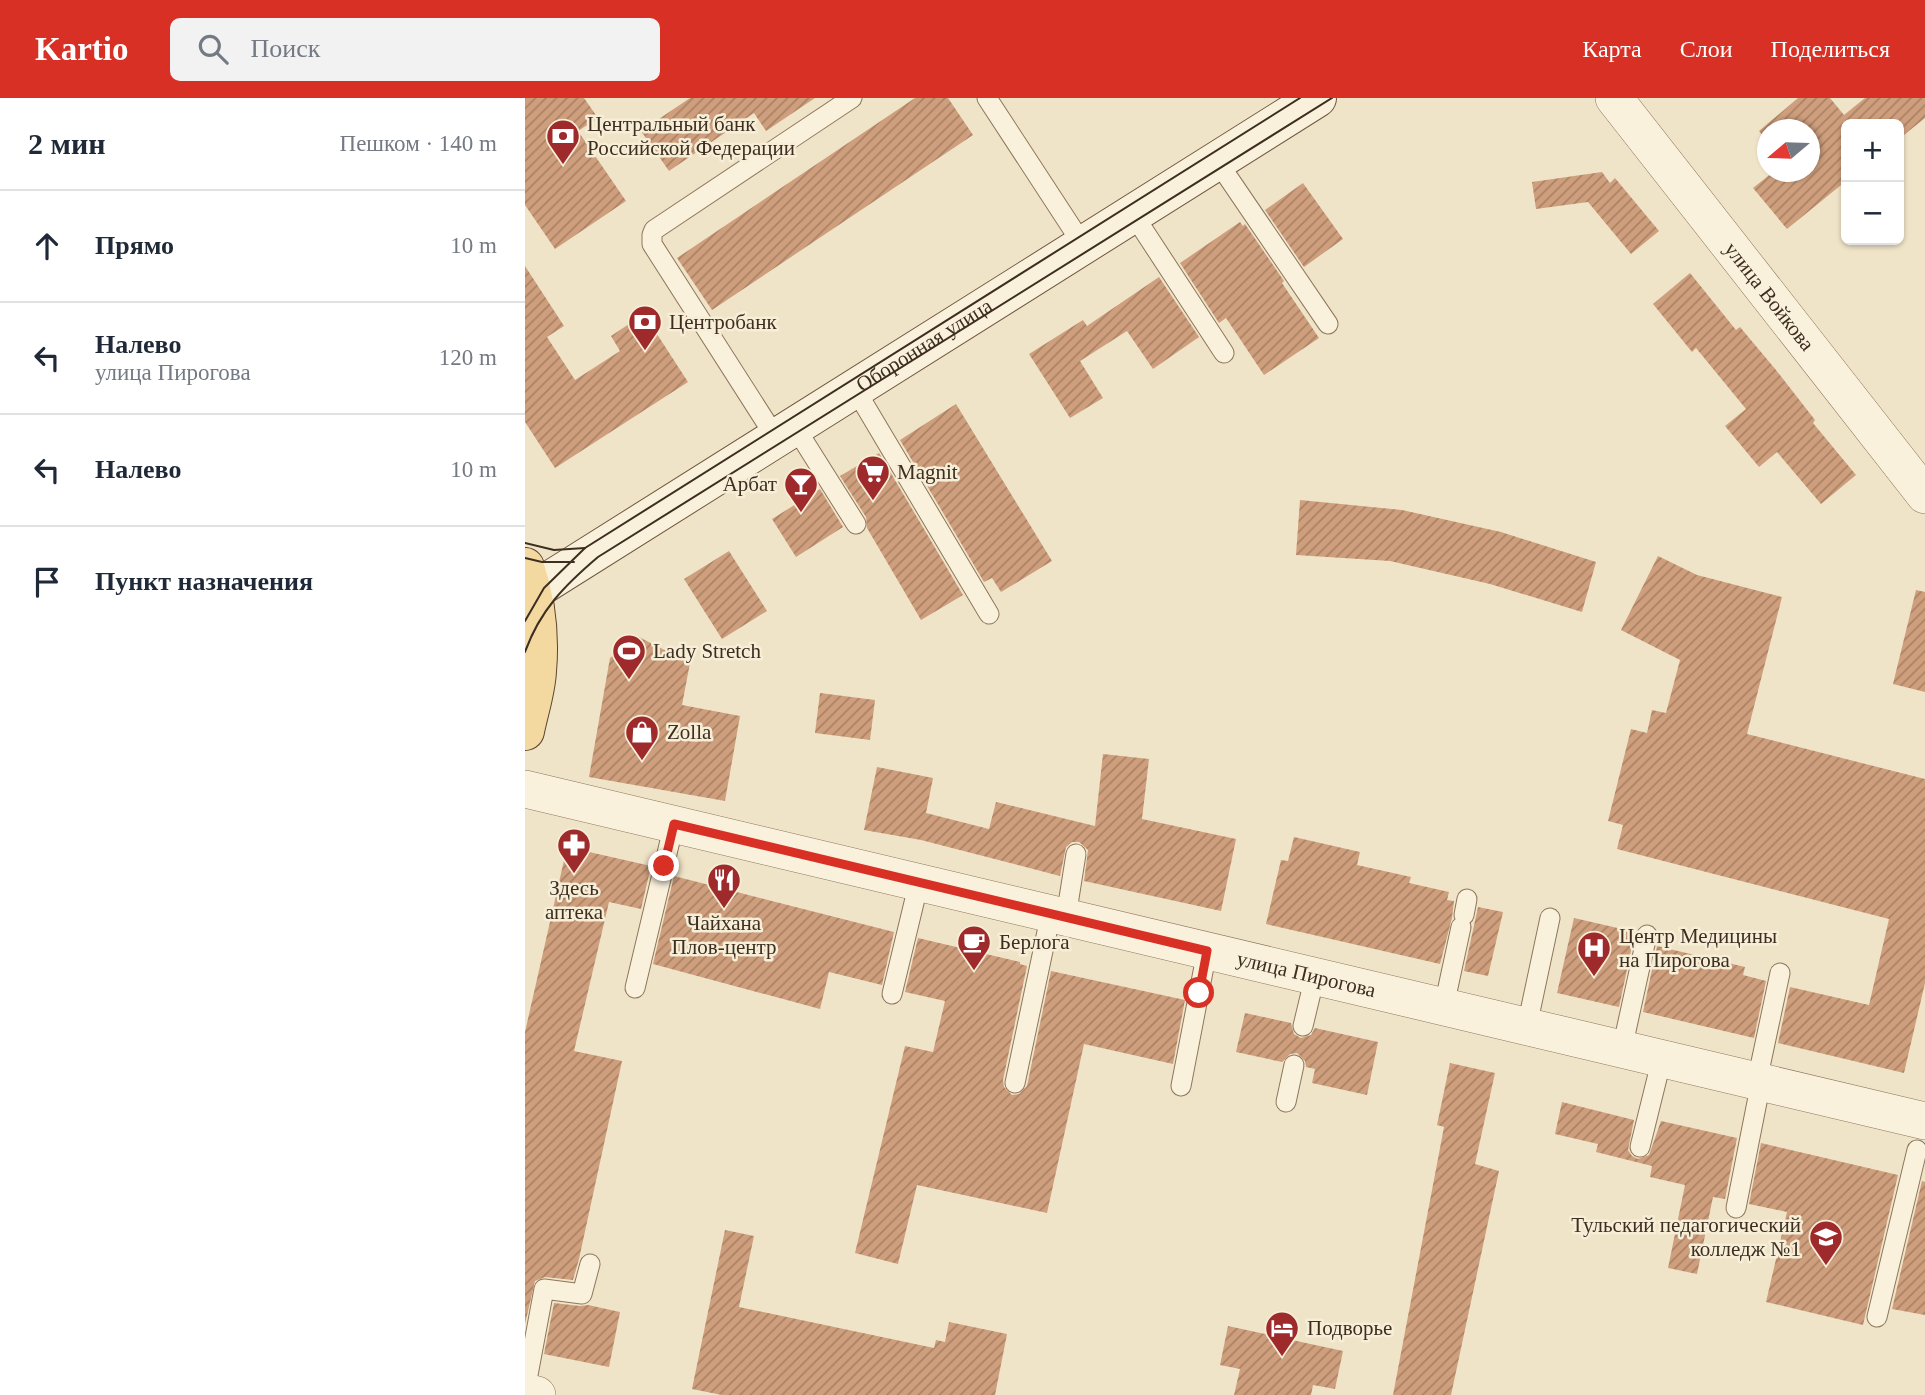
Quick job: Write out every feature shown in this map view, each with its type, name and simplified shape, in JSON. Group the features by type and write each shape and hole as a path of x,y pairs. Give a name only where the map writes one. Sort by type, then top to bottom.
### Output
{"main road":[{"name":"Оборонная улица","path":"528,584 785,433 1317,98"},
{"path":"525,731 537,673 538,650 528,584"}],"street":[{"name":"улица Войкова","path":"1614,98 1925,495"},
{"name":"улица Пирогова","path":"525,789 1759,1081 1921,1135"},
{"path":"525,1392 537,1395"}],"lane":[{"path":"852,98 654,230 652,244 785,433 856,524"},
{"path":"987,98 1083,245"},
{"path":"1217,161 1328,324"},
{"path":"1133,214 1224,353"},
{"path":"855,389 989,614"},
{"path":"635,988 674,824"},
{"path":"1015,1083 1076,855"},
{"path":"892,994 919,882"},
{"path":"1444,1006 1464,914"},
{"path":"1527,1026 1550,918"},
{"path":"1622,1049 1647,935"},
{"path":"1181,1086 1207,951"},
{"path":"1736,1208 1780,973"},
{"path":"1303,1026 1315,976"},
{"path":"1640,1147 1662,1058"},
{"path":"1286,1102 1294,1065"},
{"path":"1877,1317 1921,1135"},
{"path":"525,1392 544,1289 583,1294 590,1264"}],"building":[{"name":"Центральный банк Российской Федерации","path":"525,98 584,98 598,118 578,131 626,201 555,249 525,205"},
{"path":"690,98 815,98 766,131 754,113 669,171 641,131"},
{"path":"915,98 948,98 973,135 712,310 677,258"},
{"path":"1798,98 1830,98 1844,115 1865,98 1925,98 1925,118 1904,135 1904,119 1841,119 1841,185 1787,229 1753,188 1760,182 1820,182 1820,119 1773,119"},
{"path":"1602,172 1610,183 1615,178 1659,231 1631,254 1588,202 1536,209 1532,182"},
{"path":"1303,183 1343,239 1304,267 1265,210"},
{"path":"1240,222 1243,226 1245,224 1284,281 1282,283 1319,338 1264,375 1226,318 1219,323 1180,263"},
{"path":"525,266 564,326 547,337 575,380 620,351 611,336 644,314 688,382 555,468 525,422"},
{"path":"1690,273 1736,330 1740,327 1776,370 1815,420 1813,423 1856,475 1821,504 1777,452 1759,467 1725,426 1746,409 1696,348 1692,352 1653,304"},
{"path":"1159,277 1199,337 1153,369 1127,331 1080,361 1103,398 1070,418 1029,354 1083,320 1087,326"},
{"path":"956,404 1052,561 1001,592 992,578 984,582 900,440"},
{"path":"879,453 963,595 921,620 867,528 866,517 840,476"},
{"path":"820,489 843,527 796,557 772,519"},
{"path":"1300,500 1402,510 1501,532 1596,562 1582,612 1490,584 1390,561 1296,555"},
{"path":"729,551 767,611 722,639 684,579"},
{"path":"1658,556 1697,575 1782,597 1747,734 1925,779 1925,983 1904,1073 1778,1043 1790,987 1869,1005 1889,919 1617,849 1623,825 1608,821 1631,729 1647,733 1652,710 1666,713 1680,660 1621,630"},
{"path":"1916,590 1925,592 1925,692 1893,684"},
{"path":"637,636 690,663 682,705 740,716 725,801 589,777 610,658"},
{"path":"820,693 875,700 870,740 815,733"},
{"path":"1103,754 1149,759 1142,819 1236,839 1221,911 1084,881 1088,850 1079,842 1072,842 1066,847 1060,876 921,840 864,830 877,767 933,778 926,813 989,829 996,802 1095,826"},
{"path":"1294,837 1360,852 1357,865 1411,877 1409,883 1449,892 1447,900 1454,901 1452,918 1440,964 1266,924 1281,860 1288,861"},
{"path":"567,847 651,866 641,909 609,902 574,1051 622,1061 579,1259 573,1280 545,1277 535,1281 525,1324 525,1032"},
{"path":"674,876 894,932 882,985 829,972 820,1009 653,964"},
{"path":"1478,907 1503,912 1488,976 1464,971"},
{"path":"1574,918 1635,932 1619,1007 1557,993"},
{"path":"918,938 1020,962 1027,966 1003,1080 1004,1087 1012,1095 1019,1094 1027,1086 1051,971 1185,1000 1173,1064 1084,1044 1047,1213 917,1185 898,1264 855,1253 905,1046 933,1052 945,1001 905,992"},
{"path":"1657,946 1745,967 1743,975 1766,981 1754,1038 1643,1012"},
{"path":"1245,1013 1291,1023 1294,1034 1301,1038 1311,1035 1315,1028 1378,1042 1367,1095 1312,1083 1315,1069 1306,1067 1305,1061 1297,1053 1290,1054 1282,1062 1236,1052"},
{"path":"1450,1063 1495,1073 1475,1164 1499,1171 1451,1395 1393,1395 1444,1127 1437,1125"},
{"path":"1562,1102 1634,1120 1628,1150 1638,1159 1649,1155 1661,1121 1737,1138 1725,1199 1713,1197 1697,1274 1668,1268 1685,1185 1650,1177 1652,1166 1596,1152 1598,1144 1555,1134"},
{"name":"Тульский педагогический колледж №1","path":"1761,1143 1898,1175 1863,1325 1766,1302 1787,1212 1749,1204"},
{"path":"1922,1181 1925,1182 1925,1315 1892,1309"},
{"path":"725,1230 754,1236 739,1307 934,1348 936,1340 945,1342 949,1322 1007,1334 995,1395 722,1395 692,1389"},
{"path":"554,1303 588,1305 620,1312 609,1367 544,1354"},
{"name":"Подворье","path":"1228,1326 1343,1351 1335,1389 1313,1385 1311,1395 1234,1395 1240,1369 1220,1365"}],"tram line":[{"path":"525,621 544,588 585,548 1300,98"},
{"path":"525,652 538,623 555,599 598,557 1332,98"},
{"path":"525,543 554,550 585,548"},
{"path":"525,558 542,562 574,562"}],"place":[{"name":"Центральный банк Российской Федерации","path":"563,166"},
{"name":"Центробанк","path":"645,352"},
{"name":"Magnit","path":"873,502"},
{"name":"Арбат","path":"801,514"},
{"name":"Lady Stretch","path":"629,681"},
{"name":"Zolla","path":"642,762"},
{"name":"Здесь аптека","path":"574,875"},
{"name":"Чайхана Плов-центр","path":"724,910"},
{"name":"Берлога","path":"974,972"},
{"name":"Центр Медицины на Пирогова","path":"1594,978"},
{"name":"Тульский педагогический колледж №1","path":"1826,1267"},
{"name":"Подворье","path":"1282,1358"}],"route":[{"path":"664,866 674,824 1066,917 1207,951 1199,993"}]}
